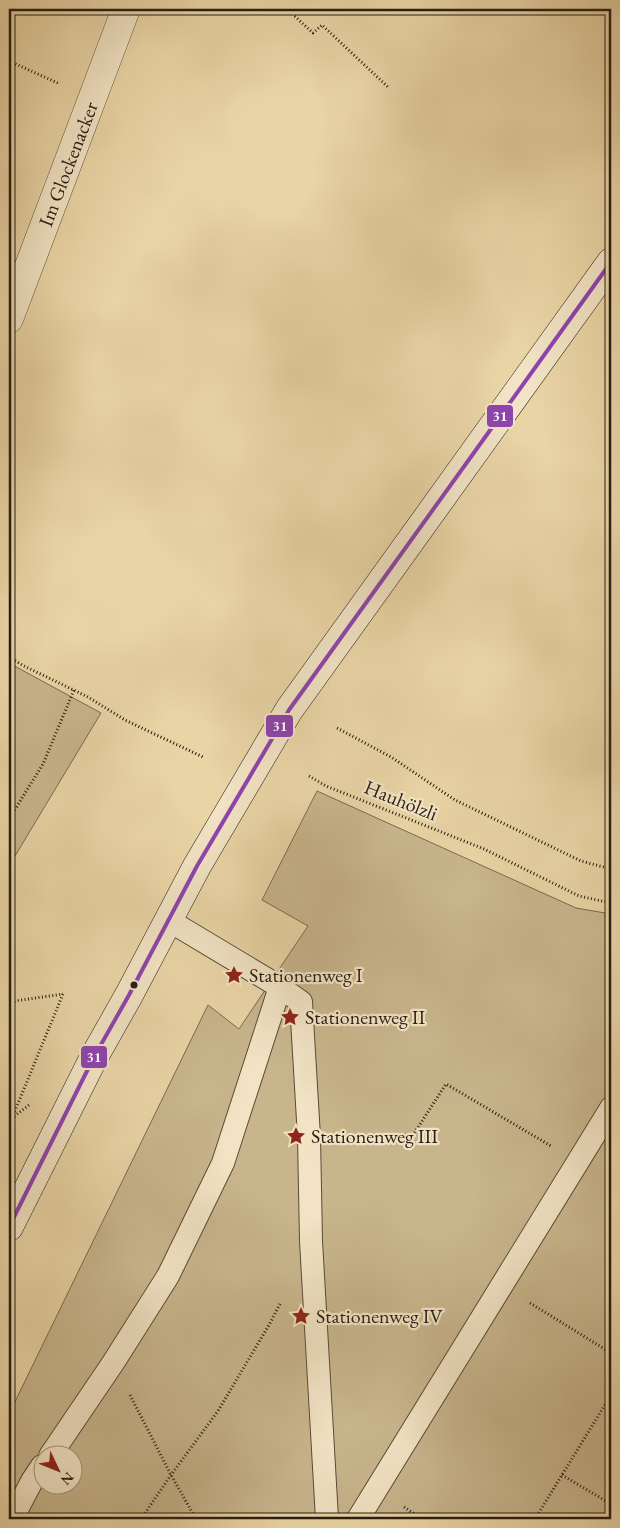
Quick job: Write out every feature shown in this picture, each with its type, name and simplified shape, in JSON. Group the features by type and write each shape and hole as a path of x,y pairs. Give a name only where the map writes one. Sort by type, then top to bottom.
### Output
{"main road":[{"name":"Im Glockenacker","path":"9,319 126,9"},
{"path":"9,1227 94,1057 197,866 289,710 611,262"}],"lane":[{"path":"168,920 280,987 300,1002 309,1137 311,1241 327,1519"},
{"path":"57,1446 113,1363 168,1276 223,1163 280,987"},
{"path":"358,1519 611,1108"},
{"path":"12,1519 32,1481"}],"path":[{"path":"288,9 313,33 322,25 389,88"},
{"path":"9,61 93,98"},
{"path":"9,657 88,697 125,720 203,758"},
{"path":"9,819 43,764 74,690"},
{"path":"337,728 391,757 455,800 580,861 611,869"},
{"name":"Hauhölzli","path":"309,776 326,786 484,849 579,896 611,903"},
{"path":"9,1006 15,1001 63,994 12,1118"},
{"path":"309,1137 413,1135 446,1084 577,1162"},
{"path":"502,1285 610,1352 611,1346"},
{"path":"141,1519 218,1411 282,1299"},
{"path":"113,1363 196,1519"},
{"path":"535,1519 611,1395"},
{"path":"562,1475 611,1504"}],"shaded area":[{"path":"9,663 101,713 9,866"},
{"path":"317,791 576,908 611,914 611,1519 9,1519 9,1414 208,1005 239,1029 308,926 262,900"}],"transit line":[{"name":"31","path":"9,1227 94,1057 197,866 289,710 611,262"}],"place":[{"name":"Stationenweg I","path":"234,975"},
{"name":"Stationenweg II","path":"290,1017"},
{"name":"Stationenweg III","path":"296,1136"},
{"name":"Stationenweg IV","path":"301,1316"}]}
